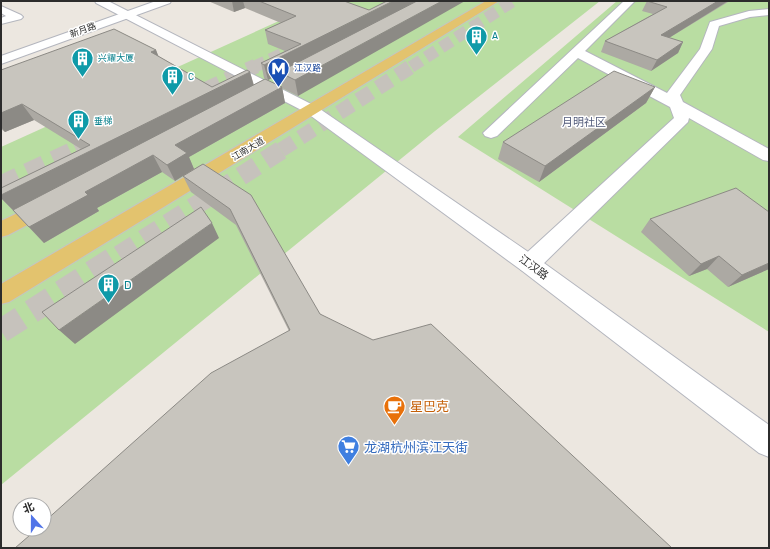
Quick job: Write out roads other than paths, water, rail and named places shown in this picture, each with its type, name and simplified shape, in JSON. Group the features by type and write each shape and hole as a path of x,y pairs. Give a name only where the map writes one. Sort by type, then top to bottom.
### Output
{"main road":[{"name":"江南大道","path":"1,295 494,1"},
{"path":"1,230 65,197"}],"street":[{"name":"江汉路","path":"100,1 312,110 529,264 769,443"},
{"name":"新月路","path":"1,60 166,1"},
{"path":"491,133 630,1"},
{"path":"1,9 17,17 1,21"},
{"path":"529,264 682,119 673,95 706,49 714,24 749,14 769,12"},
{"path":"577,52 676,104 769,156"}],"tunnel":[{"path":"411,67 513,1"},
{"path":"254,67 288,51"},
{"path":"185,99 256,66"},
{"path":"281,150 412,66"},
{"path":"76,150 107,136"},
{"path":"1,185 78,149"},
{"path":"119,255 283,149"},
{"path":"1,331 121,254"}],"place":[{"name":"A","path":"477,56"},
{"name":"兴耀大厦","path":"82,78"},
{"name":"江汉路","path":"278,88"},
{"name":"C","path":"173,96"},
{"name":"垂梯","path":"79,140"},
{"name":"D","path":"108,304"},
{"name":"星巴克","path":"394,426"},
{"name":"龙湖杭州滨江天街","path":"348,466"}],"district":[{"name":"月明社区","path":"584,122"}]}
